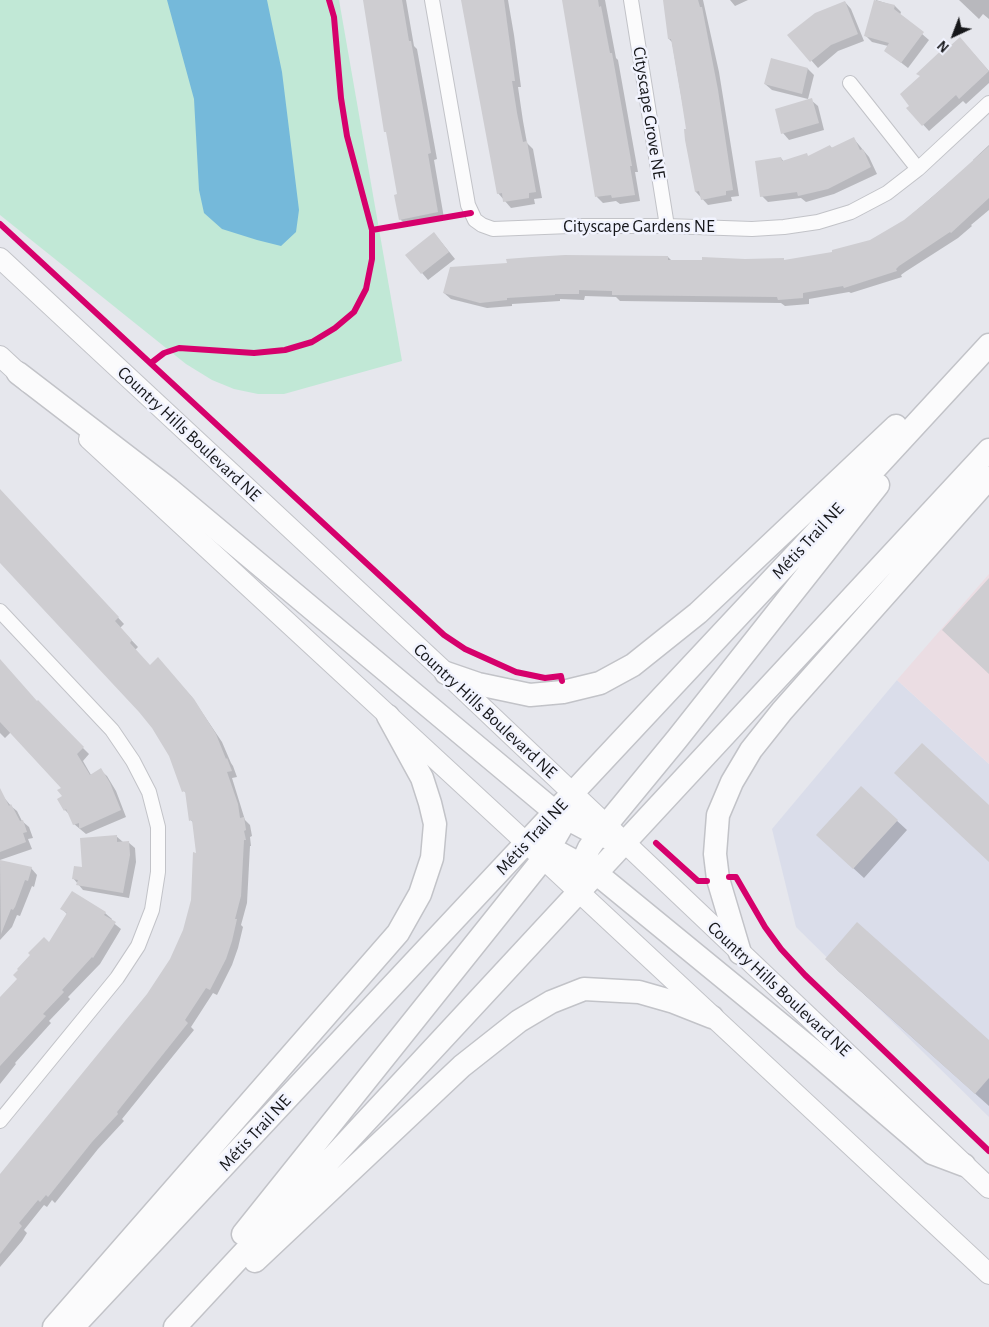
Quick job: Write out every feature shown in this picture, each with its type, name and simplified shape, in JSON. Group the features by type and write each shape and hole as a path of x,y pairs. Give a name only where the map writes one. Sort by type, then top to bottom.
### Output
{"main road":[{"name":"Country Hills Boulevard NE","path":"0,258 573,793 602,830"},
{"path":"446,673 478,684 530,694 563,692 600,683 633,665 698,613 989,340"},
{"path":"176,1327 578,892 588,869 589,848 602,830 989,347"},
{"name":"Métis Trail NE","path":"573,793 989,347"},
{"path":"0,356 526,843 547,854 588,869 804,1044 932,1152 964,1165"},
{"path":"18,373 168,489 560,816 602,830 624,842"},
{"path":"588,869 624,842 989,450"},
{"path":"740,953 718,879 714,854 718,815 732,782 751,750 782,711 989,478"},
{"path":"54,1327 398,934 420,894 432,858 435,824 422,778 388,716"},
{"path":"170,1327 197,1290 547,854 560,816 573,793"},
{"name":"Métis Trail NE","path":"73,1327 526,843 560,816"},
{"name":"Country Hills Boulevard NE","path":"624,842 989,1188"},
{"path":"547,854 578,892 989,1274"},
{"path":"185,1327 462,1066 527,1016 551,1002 584,989 639,992 674,1002 712,1017"}],"street":[{"name":"Cityscape Gardens NE","path":"432,0 468,205 475,220 482,226 494,229 570,226 667,226 752,229 818,222 851,212 887,193 918,168 989,103"},
{"name":"Cityscape Grove NE","path":"631,0 667,226"},
{"path":"850,83 918,168"},
{"path":"0,611 112,730 133,761 148,792 158,827 158,872 152,910 138,946 116,978 0,1121"}],"shaded area":[{"path":"989,574 989,764 897,680"},
{"path":"897,680 989,764 989,1117 796,927 772,829"}],"green space":[{"path":"0,0 339,0 402,361 284,394 258,394 234,389 212,380 186,364 0,215"}],"water":[{"path":"167,0 267,0 282,72 299,210 296,232 281,246 222,229 204,213 199,190 194,99"}],"building":[{"path":"363,0 402,0 431,153 428,154 438,212 399,220 394,195 397,194 386,132 384,132"},
{"path":"461,0 504,0 515,81 512,81 517,113 523,142 527,141 536,192 529,193 529,198 503,202 502,193 497,194"},
{"path":"562,0 598,0 599,7 601,6 610,53 612,53 632,166 630,166 635,195 612,198 611,195 595,197"},
{"path":"663,0 698,0 700,7 702,7 718,90 733,190 726,191 726,195 701,200 699,191 695,192 685,140 684,129 686,129 681,97 671,39 668,39"},
{"path":"874,0 895,5 894,9 924,32 901,63 884,51 889,43 864,36"},
{"path":"845,1 858,34 831,45 810,62 787,35 815,13"},
{"path":"960,37 989,71 959,99 956,95 922,126 906,108 909,106 900,94 920,76 916,74 948,44 950,46"},
{"path":"771,58 808,68 802,94 764,84"},
{"path":"812,98 819,123 781,134 775,109"},
{"path":"854,137 860,150 863,149 871,167 828,189 798,196 797,192 760,197 755,161 781,157 782,161 807,153 808,156 830,145 831,148"},
{"path":"989,146 989,198 951,233 899,266 896,269 897,271 844,288 843,286 803,293 803,298 778,300 777,297 612,295 612,291 579,290 579,294 507,298 507,300 480,303 443,293 450,267 507,263 506,259 565,255 668,256 668,260 702,260 702,257 784,258 784,260 832,252 832,250 870,240 904,220"},
{"path":"434,232 449,252 421,274 405,255"},
{"path":"0,489 119,617 115,621 132,640 130,643 150,665 158,657 194,699 216,734 232,771 227,772 238,804 240,818 244,817 246,840 244,840 241,896 232,941 226,959 210,990 206,988 185,1020 188,1023 117,1112 118,1114 92,1142 48,1197 46,1195 40,1202 38,1200 19,1223 22,1226 0,1254 0,1174 147,994 170,959 183,930 191,900 193,852 196,853 192,820 189,821 185,791 182,792 169,756 152,728 0,563"},
{"path":"989,578 989,674 942,630"},
{"path":"0,659 37,701 84,747 77,754 90,775 101,768 110,783 121,810 79,829 79,823 73,825 66,809 64,811 57,799 62,796 57,790 61,788 0,722"},
{"path":"922,743 989,805 989,862 894,773"},
{"path":"861,786 898,820 853,869 816,835"},
{"path":"0,788 9,806 11,804 20,821 23,820 27,832 23,833 26,842 0,852"},
{"path":"117,835 117,842 129,841 130,855 123,893 76,885 78,880 72,879 74,866 82,867 80,838"},
{"path":"0,860 32,867 28,881 25,880 15,907 13,910 11,909 1,934"},
{"path":"72,891 106,912 104,915 116,922 93,958 62,990 64,992 43,1014 46,1016 0,1066 0,997 17,979 13,975 30,955 28,953 44,937 49,942 67,913 60,909"},
{"path":"857,922 989,1040 989,1078 975,1094 825,959"}],"cycle path":[{"path":"151,363 164,353 179,348 254,353 285,350 312,342 335,328 354,312 366,289 372,259 372,230 347,136 341,98 334,17 329,0"},
{"path":"372,230 471,213"},
{"path":"0,224 444,635 465,649 516,672 545,678 561,676 562,681"},
{"path":"656,843 698,881 707,881"},
{"path":"729,877 736,877 765,927 781,949 805,975 989,1151"}]}
